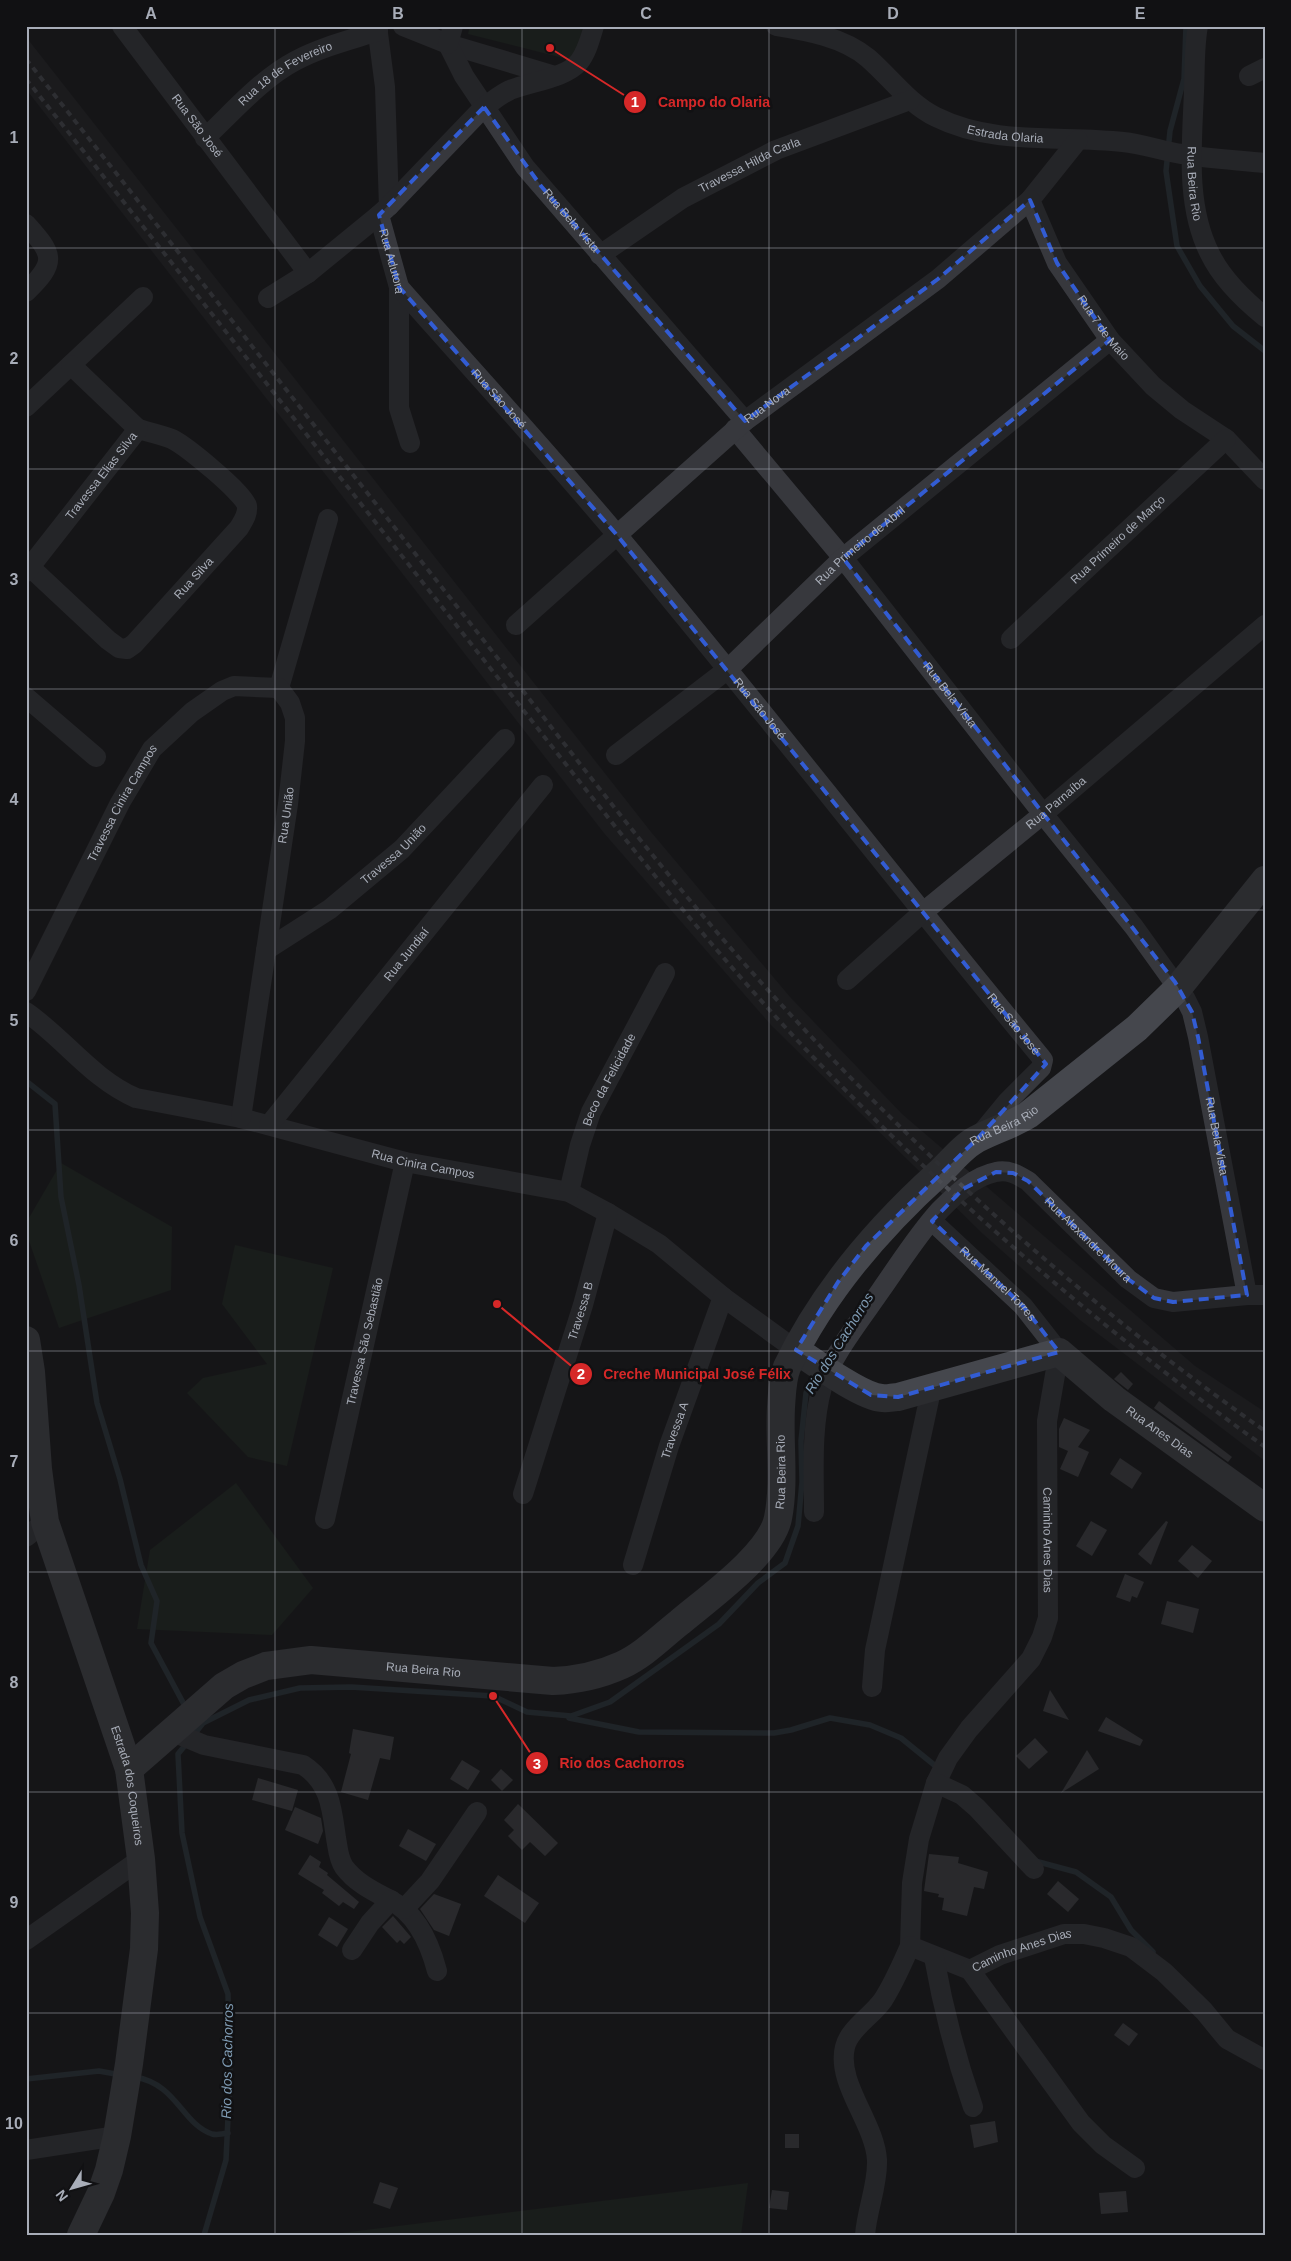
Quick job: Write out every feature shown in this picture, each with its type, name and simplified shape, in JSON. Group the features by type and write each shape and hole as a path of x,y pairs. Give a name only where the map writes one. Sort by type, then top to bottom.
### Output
{"street":[{"name":"Rua São José","path":"122,26 308,273"},
{"path":"403,26 450,35 554,76"},
{"path":"268,298 308,273 384,210 484,107 510,90 574,68 587,49 594,26"},
{"name":"Estrada Olaria","path":"776,26 809,32 843,43 867,57 910,100 936,117 964,127 1004,136 1123,142 1187,155 1265,162"},
{"name":"Rua Beira Rio","path":"1198,26 1187,155 1199,224 1210,255 1244,300 1265,318"},
{"name":"Rua 18 de Fevereiro","path":"205,138 268,79 293,62 315,51 377,29"},
{"name":"Rua Adutora","path":"377,29 385,87 384,210 399,287 400,408 410,443"},
{"name":"Rua Bela Vista","path":"450,35 464,76 525,167 740,425 1043,814 1134,927 1177,985 1192,1012 1256,1295"},
{"name":"Travessa Hilda Carla","path":"600,255 683,198 776,150 910,100"},
{"path":"1030,200 1078,140"},
{"name":"Rua 7 de Maio","path":"1030,200 1057,263 1110,340 1153,386 1182,410 1226,440 1265,480"},
{"name":"Rua Nova","path":"516,625 740,425 938,279 1030,200"},
{"path":"26,224 44,247 49,257 48,267 26,292"},
{"name":"Rua São José","path":"399,287 616,534 728,669 922,913 1043,1060 1041,1068 1007,1102 977,1139"},
{"path":"26,407 143,296"},
{"name":"Rua Primeiro de Abril","path":"616,754 728,669 843,558 1110,340"},
{"name":"Travessa Elias Silva","path":"28,570 138,429 71,366"},
{"name":"Rua Silva","path":"28,570 118,648 127,649 134,644 239,528 246,515 247,505 234,490 191,452 172,440 138,429"},
{"name":"Rua Primeiro de Março","path":"1010,639 1226,440"},
{"path":"279,688 328,520"},
{"name":"Rua Parnaíba","path":"847,980 922,913 1043,814 1265,625"},
{"name":"Travessa Cinira Campos","path":"26,991 120,803 152,749 192,712 222,691 234,686 279,688"},
{"name":"Rua União","path":"241,1118 288,804 295,741 294,718 290,703 279,688"},
{"path":"26,697 96,757"},
{"name":"Travessa União","path":"266,950 330,909 402,849 505,739"},
{"name":"Rua Jundiaí","path":"269,1125 543,785"},
{"name":"Rua Beira Rio","path":"129,1769 182,1726 224,1686 243,1675 266,1666 311,1660 553,1681 575,1680 600,1674 625,1664 650,1646 739,1572 772,1533 778,1520 782,1388 786,1370 812,1361 838,1282 866,1246 916,1194 977,1139 1012,1125 1028,1115 1137,1028 1260,894"},
{"name":"Beco da Felicidade","path":"569,1192 580,1145 591,1112 665,972"},
{"name":"Rua Cinira Campos","path":"26,1012 103,1079 120,1091 154,1103 241,1118 405,1162 569,1192 659,1244 723,1297 812,1361"},
{"name":"Travessa São Sebastião","path":"326,1519 405,1162"},
{"name":"Rua Alexandre Moura","path":"814,1512 816,1422 822,1385 812,1361 856,1326 932,1220 963,1189 975,1181 996,1172 1013,1173 1028,1181 1128,1279 1154,1298 1173,1302 1256,1295"},
{"name":"Travessa B","path":"523,1494 583,1305 608,1213"},
{"name":"Rua Manuel Torres","path":"932,1220 1023,1306 1059,1352"},
{"name":"Travessa A","path":"633,1565 669,1446 723,1297"},
{"name":"Estrada dos Coqueiros","path":"26,1340 32,1372 38,1469 36,1530 129,1769 141,1859 145,1913 144,1949 117,2136 104,2185 81,2235"},
{"path":"812,1361 871,1395 881,1398 898,1397 1059,1352"},
{"name":"Rua Anes Dias","path":"1059,1352 1114,1399 1265,1508"},
{"name":"Caminho Anes Dias","path":"937,1780 948,1758 999,1693 1031,1658 1042,1637 1048,1618 1047,1421 1059,1352"},
{"path":"872,1688 875,1650 932,1386"},
{"path":"182,1726 204,1745 303,1765 314,1772 322,1781 329,1796 338,1855 343,1866 360,1883 397,1904 431,1949 438,1970"},
{"path":"865,2235 876,2178 877,2159 874,2142 846,2073 843,2058 845,2044 882,2001 910,1946 912,1883 919,1840 937,1780 962,1795 977,1808 1034,1869"},
{"path":"352,1950 370,1923 430,1881 477,1812"},
{"path":"26,1940 141,1859"},
{"name":"Caminho Anes Dias","path":"910,1946 970,1970 1000,1956 1064,1934 1084,1934 1104,1938 1131,1947 1164,1972 1204,2011 1227,2040 1265,2060"},
{"path":"934,1957 941,1997 962,2075 973,2107"},
{"path":"970,1970 1081,2123 1103,2145 1135,2168"},
{"path":"26,2150 117,2136"}],"highlighted area":[{"path":"484,107 541,186 745,421 938,279 1030,200 1057,263 1110,340 843,558 1175,982 1192,1012 1247,1295 1173,1302 1154,1298 1128,1279 1028,1181 1013,1173 996,1172 963,1189 932,1221 1023,1306 1059,1352 898,1397 871,1395 796,1350 838,1282 866,1246 977,1139 1046,1064 616,534 399,287 379,215"}],"shaded area":[{"path":"470,26 583,26 575,61 468,34"},
{"path":"26,37 651,832 790,997 902,1114 1195,1366 1265,1412 1265,1461 1080,1320 982,1233 771,1025 604,833 26,89"},
{"path":"61,1163 172,1227 171,1290 59,1328 26,1232 26,1223"},
{"path":"235,1245 333,1268 287,1466 248,1457 187,1393 203,1378 267,1364 222,1304"},
{"path":"236,1483 313,1588 272,1635 137,1629 150,1550"},
{"path":"748,2183 741,2235 325,2235"}],"building":[{"path":"1121,1372 1133,1384 1128,1390 1114,1379"},
{"path":"1159,1401 1232,1457 1228,1462 1154,1408"},
{"path":"1064,1418 1090,1430 1078,1447 1089,1452 1078,1477 1060,1469 1068,1451 1059,1447 1059,1429"},
{"path":"1120,1458 1142,1473 1132,1489 1110,1474"},
{"path":"1091,1521 1107,1530 1092,1556 1076,1546"},
{"path":"1166,1521 1168,1522 1151,1565 1138,1554"},
{"path":"1192,1545 1212,1561 1198,1578 1178,1561"},
{"path":"1125,1574 1144,1582 1137,1598 1132,1596 1130,1602 1116,1597"},
{"path":"1167,1601 1199,1609 1193,1633 1161,1624"},
{"path":"1050,1690 1069,1720 1043,1711"},
{"path":"1106,1717 1143,1740 1140,1746 1098,1731"},
{"path":"353,1729 394,1737 390,1760 380,1758 368,1800 341,1792 351,1754 349,1753"},
{"path":"1035,1738 1048,1752 1029,1769 1016,1756"},
{"path":"1087,1750 1099,1769 1061,1793"},
{"path":"462,1760 480,1771 468,1790 450,1779"},
{"path":"501,1769 513,1780 502,1791 491,1780"},
{"path":"258,1778 298,1790 292,1811 252,1800"},
{"path":"518,1804 558,1843 545,1856 530,1842 522,1850 508,1836 514,1830 504,1820"},
{"path":"295,1807 321,1818 323,1831 318,1844 285,1830"},
{"path":"408,1829 436,1844 426,1861 399,1846"},
{"path":"929,1854 959,1857 958,1863 988,1872 984,1889 974,1887 967,1916 942,1910 944,1898 938,1897 939,1894 924,1891"},
{"path":"310,1855 321,1862 319,1867 328,1873 327,1875 359,1902 354,1909 343,1902 339,1906 322,1893 324,1890 298,1874"},
{"path":"498,1875 539,1903 525,1923 484,1896"},
{"path":"1058,1881 1079,1899 1068,1912 1047,1894"},
{"path":"434,1894 461,1904 449,1936 434,1930 420,1909"},
{"path":"393,1916 411,1937 404,1944 400,1940 397,1943 382,1927"},
{"path":"329,1917 348,1929 337,1947 318,1935"},
{"path":"1123,2023 1138,2034 1129,2046 1114,2035"},
{"path":"995,2121 998,2142 974,2148 970,2125"},
{"path":"785,2134 799,2134 799,2148 785,2148"},
{"path":"380,2182 398,2188 390,2209 373,2203"},
{"path":"772,2190 789,2192 787,2210 769,2208"},
{"path":"1126,2191 1128,2212 1101,2214 1099,2193"}],"waterway":[{"path":"1186,26 1184,79 1170,131 1166,171 1177,246 1200,286 1233,326 1265,351"},
{"path":"26,1081 55,1104 61,1197 79,1285 97,1403 120,1479 141,1565 157,1601 151,1643 187,1710"},
{"name":"Rio dos Cachorros","path":"193,1736 203,1723 249,1700 300,1688 351,1687 493,1696 527,1712 571,1716 610,1702 719,1624 758,1583 785,1563 798,1526 802,1482 801,1441 806,1393 818,1374"},
{"path":"569,1718 639,1732 774,1733 791,1730 830,1718 870,1725 901,1738 938,1768"},
{"name":"Rio dos Cachorros","path":"187,1743 178,1754 182,1833 200,1917 228,1994 230,2075 226,2160 204,2235"},
{"path":"1035,1861 1076,1872 1111,1897 1131,1930 1153,1952"},
{"path":"26,2079 99,2071 121,2075"},
{"path":"135,2077 161,2087 193,2122 202,2129 212,2134 228,2133"}],"railway":[{"path":"26,59 606,796 680,889 758,979 875,1102 936,1162 999,1219 1129,1329 1265,1431"},
{"path":"26,79 606,815 770,1011 866,1110 974,1213 1146,1358 1265,1447"}],"place":[{"name":"Campo do Olaria","path":"550,48"},
{"name":"Creche Municipal José Félix","path":"497,1304"},
{"name":"Rio dos Cachorros","path":"493,1696"}]}
